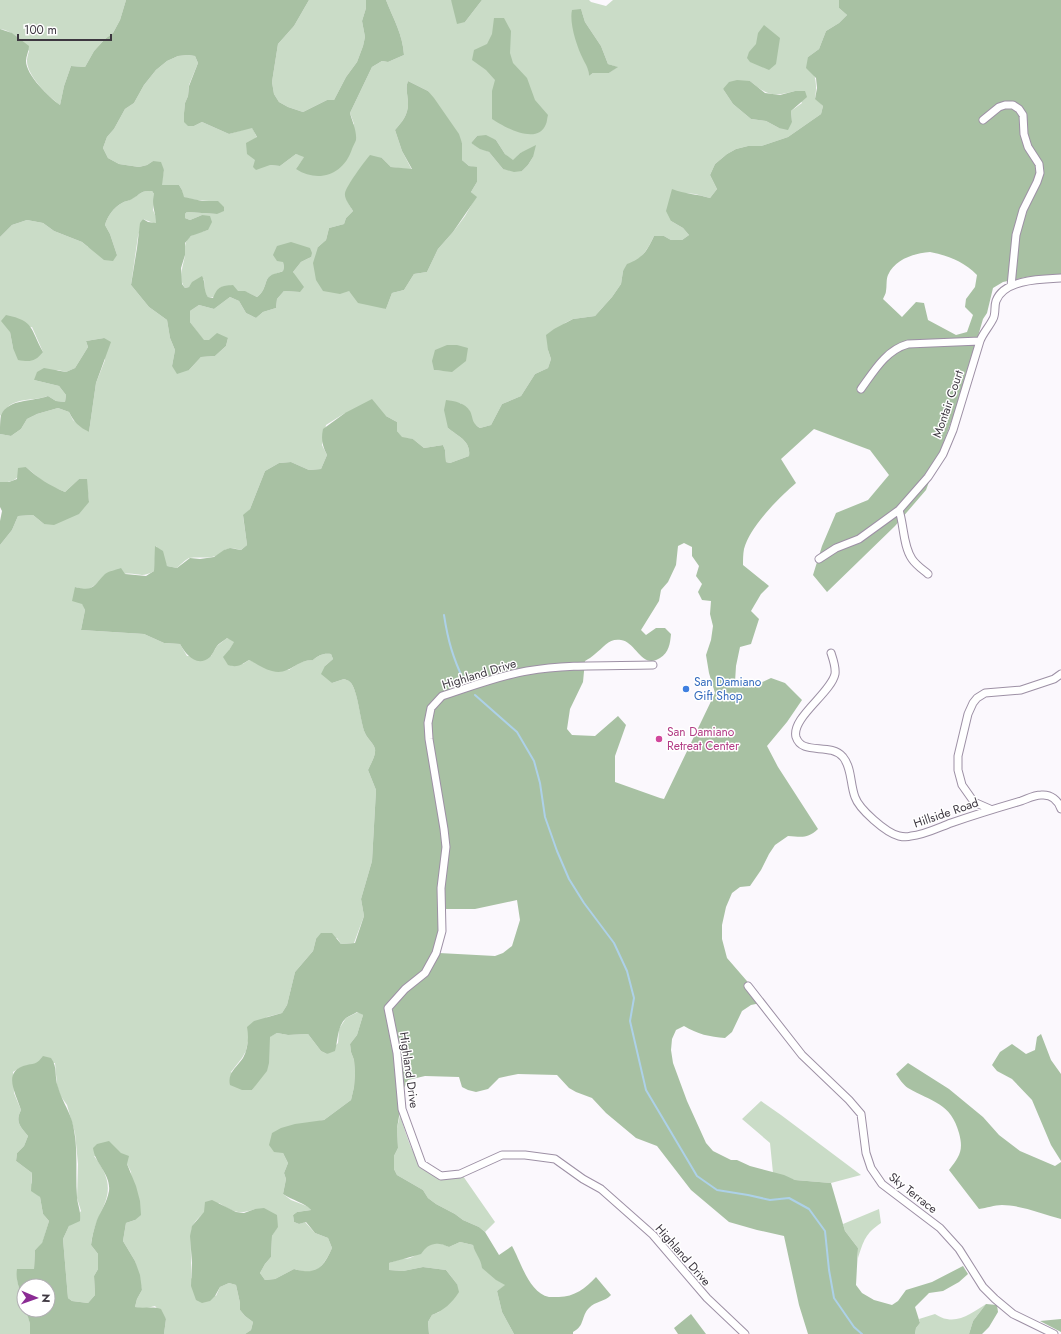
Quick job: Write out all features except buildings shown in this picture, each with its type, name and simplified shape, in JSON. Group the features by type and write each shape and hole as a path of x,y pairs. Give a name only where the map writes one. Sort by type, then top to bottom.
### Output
{"street":[{"path":"983,120 999,107 1013,105 1023,115 1024,134 1028,147 1039,164 1040,173 1023,210 1016,235 1011,286 1030,280 1061,278"},
{"name":"Montair Court","path":"819,559 836,548 859,539 899,510 928,477 943,454 953,430 980,341 992,320 996,301 998,297 1011,286"},
{"path":"861,389 886,356 901,346 908,344 980,341"},
{"path":"899,510 907,549 910,556 916,565 928,574"},
{"name":"Hillside Road","path":"831,653 835,673 833,678 798,725 796,736 802,745 807,747 835,750 843,757 848,766 854,797 861,808 886,829 898,836 913,836 990,809 1040,795 1055,799 1061,809"},
{"name":"Highland Drive","path":"653,665 574,667 527,671 495,678 442,696 437,700 431,708 428,723 429,739 446,847 441,888 442,931 436,953 425,973 405,989 388,1008 397,1053 402,1109 422,1164 441,1176 460,1174 502,1155 525,1155 555,1159 583,1179 601,1189 653,1235 701,1292 745,1334"},
{"path":"990,809 974,802 962,785 958,770 958,756 968,714 973,703 977,698 985,693 1021,690 1054,679 1061,674"},
{"name":"Sky Terrace","path":"748,986 802,1056 849,1100 861,1114 871,1168 882,1184 940,1228 959,1249 983,1287 995,1299 1013,1314 1054,1334"}],"green space":[{"path":"0,0 126,0 120,20 113,33 94,51 85,67 71,66 64,86 60,105 44,91 34,79 28,66 27,60 29,51 13,34 0,29"},
{"path":"126,0 309,0 294,26 278,44 272,82 274,94 279,102 303,112 327,100 334,100 346,77 357,62 365,37 362,21 366,8 366,0 386,0 400,34 404,55 388,62 382,61 372,67 350,113 356,140 348,158 337,170 322,176 313,176 296,169 304,157 296,154 280,166 270,165 256,170 253,167 255,160 247,154 246,143 257,137 252,128 229,134 202,122 194,126 188,126 184,122 185,103 188,96 189,86 198,63 195,56 178,56 167,61 156,70 144,85 134,103 125,109 114,129 107,137 103,148 108,158 119,164 139,167 147,165 153,161 161,162 164,170 162,185 179,185 184,197 202,201 218,201 224,207 224,211 217,214 187,212 185,214 185,218 190,220 202,215 210,216 212,222 208,230 191,236 185,243 185,255 181,268 182,284 185,288 189,287 192,282 202,276 206,295 208,297 213,298 220,287 233,285 238,291 245,291 257,297 264,288 270,276 283,271 283,262 277,261 273,255 277,246 291,242 310,248 312,253 311,257 301,262 293,272 304,287 300,292 284,291 277,299 276,308 263,312 256,318 246,313 239,301 230,297 214,309 199,305 190,311 190,322 204,340 209,340 217,333 228,338 226,346 215,356 201,357 189,370 177,374 172,366 175,350 170,338 167,320 149,307 131,285 140,223 143,219 148,222 156,223 153,206 154,194 152,191 142,192 131,200 123,202 111,212 107,219 105,225 110,234 117,255 113,261 104,260 82,242 54,231 43,223 27,220 12,225 0,237 0,29 12,33 29,46 26,61 30,73 44,91 60,105 64,86 71,66 85,67 94,51 113,33 120,20"},
{"path":"309,0 366,0 366,8 362,21 365,37 357,62 346,77 334,100 327,100 303,112 279,102 274,94 272,82 278,44 294,26"},
{"path":"386,0 451,0 465,22 482,0 589,0 591,2 606,6 613,0 839,0 839,8 847,15 839,23 826,31 819,49 808,57 816,82 815,98 823,106 821,114 788,137 761,146 748,146 736,149 727,154 715,164 710,175 717,189 710,198 684,193 671,221 683,228 689,235 682,240 671,240 664,236 654,236 642,256 623,271 621,284 612,297 595,316 573,319 565,323 548,350 551,359 548,368 535,374 521,396 502,404 491,425 480,428 473,423 469,410 460,403 448,428 466,443 469,456 450,463 446,462 443,445 424,448 413,439 402,438 397,431 397,422 386,416 345,413 326,425 322,445 327,455 321,469 309,470 291,462 279,463 265,471 250,509 243,516 247,545 241,550 226,549 212,557 189,558 177,568 167,566 156,546 154,571 146,575 118,575 97,583 88,590 75,587 85,610 81,630 144,634 164,643 180,644 187,656 211,656 217,646 227,638 235,641 229,650 243,664 249,660 263,667 289,670 297,664 313,660 323,654 331,654 333,659 325,666 332,683 344,679 349,681 353,686 365,733 375,749 374,757 368,770 376,790 372,861 361,899 364,916 354,943 341,944 337,938 316,939 313,951 295,972 287,1005 282,1013 267,1017 249,1036 246,1051 231,1072 252,1090 264,1065 269,1037 277,1033 288,1035 308,1034 321,1051 327,1054 338,1043 339,1029 346,1018 358,1012 363,1015 357,1035 350,1044 354,1060 355,1073 351,1100 324,1120 311,1123 283,1153 288,1163 284,1173 286,1179 283,1194 291,1200 309,1207 311,1210 297,1212 293,1215 294,1222 299,1224 305,1222 315,1233 328,1238 332,1248 322,1265 313,1272 294,1269 275,1279 265,1280 260,1273 271,1257 272,1236 278,1226 255,1209 245,1212 236,1212 219,1203 201,1215 193,1225 191,1234 191,1278 216,1296 220,1287 229,1283 236,1285 240,1310 253,1322 251,1330 245,1334 164,1334 166,1319 155,1306 143,1309 135,1307 142,1290 135,1261 123,1241 126,1223 135,1220 131,1172 127,1164 94,1156 103,1170 107,1181 108,1191 91,1245 98,1254 98,1269 94,1276 95,1295 88,1303 72,1301 68,1298 63,1239 69,1226 81,1211 77,1198 78,1164 75,1133 67,1105 60,1095 57,1085 55,1063 28,1065 13,1072 14,1093 21,1110 18,1121 28,1136 24,1146 17,1153 16,1161 32,1173 31,1183 40,1197 43,1214 49,1221 42,1244 35,1250 34,1269 18,1269 16,1278 16,1318 28,1318 30,1334 0,1334 0,545 12,530 18,516 33,515 44,524 89,501 86,479 79,479 65,492 46,484 26,467 13,481 0,482 0,434 11,436 21,429 27,419 37,414 58,408 69,412 73,420 89,432 96,383 105,360 104,338 86,341 88,347 75,368 66,372 58,370 34,380 59,386 66,395 65,402 56,401 48,396 21,401 10,405 0,416 0,237 12,225 27,220 43,223 54,231 82,242 88,247 117,255 110,234 105,225 107,219 111,212 123,202 130,200 142,192 152,191 154,194 153,210 156,217 156,224 143,219 138,236 131,285 149,307 167,320 170,338 175,350 172,366 189,370 201,357 215,356 226,346 228,338 204,341 190,322 190,311 199,305 214,309 230,297 239,301 246,313 256,318 263,312 276,308 277,299 284,291 300,292 293,272 301,262 311,257 283,262 283,271 268,278 264,288 257,297 243,291 239,291 217,297 208,297 205,293 204,279 185,288 181,280 181,276 186,243 192,236 208,230 202,215 190,220 185,218 185,214 187,212 217,214 218,201 183,197 182,190 179,185 161,185 164,170 153,161 147,165 139,167 119,164 108,158 103,148 107,137 114,129 125,109 134,103 144,85 156,70 167,61 178,56 195,56 198,63 189,85 184,113 194,126 202,122 229,134 252,127 270,165 280,166 296,154 305,156 296,169 354,124 350,113 372,67 382,61 388,62 404,55 400,34","holes":["581,9 585,22 601,46 608,64 617,67 609,73 593,73 589,76","408,81 428,91 462,143 462,160 469,166 477,168 477,182 471,192 476,197 465,216 438,249 427,272 414,274 404,290 392,293 386,309 349,291 318,247 326,240 329,228 344,224 346,218 353,211 347,201 382,158 391,167 412,170 402,151 395,130 407,112","750,81 761,90 771,94 781,94 795,91 802,103 791,111 792,122 779,128 766,121 751,119 733,104 723,89","477,136 496,140 505,154 513,161 520,153 526,151 533,157 522,171 503,169 489,152 471,143","32,327 43,352 13,348 10,332","468,348 443,371 434,370"]},
{"path":"451,0 482,0 465,22 457,24"},
{"path":"839,0 1061,0 1061,274 1026,277 1003,282 993,288 987,313 983,319 960,398 926,490 895,526 827,592 813,575 822,546 836,513 868,500 889,475 870,450 814,429 781,459 796,483 766,513 752,531 744,549 743,565 769,586 761,594 751,611 759,619 751,644 740,647 736,666 735,682 756,685 771,678 785,683 802,700 787,722 767,746 778,767 818,829 807,836 788,836 775,845 750,886 740,887 732,893 726,907 722,925 722,939 727,958 765,1002 751,1005 742,1011 732,1032 725,1038 704,1035 684,1026 676,1030 672,1039 671,1050 673,1063 687,1101 706,1143 713,1151 731,1160 737,1160 750,1166 784,1175 795,1180 831,1183 845,1231 858,1248 856,1285 862,1293 874,1300 892,1305 898,1301 906,1290 932,1282 963,1266 968,1274 959,1282 943,1291 929,1293 915,1307 920,1323 916,1328 915,1334 808,1334 799,1305 784,1236 729,1222 691,1190 657,1146 636,1138 606,1113 592,1098 569,1088 557,1075 518,1074 508,1076 499,1078 488,1089 476,1092 462,1087 459,1077 425,1076 408,1080 404,1088 397,1128 398,1148 394,1156 394,1169 397,1175 423,1190 428,1198 436,1204 463,1220 479,1227 485,1232 499,1255 512,1246 526,1276 536,1290 542,1294 549,1297 564,1297 575,1294 596,1277 611,1295 589,1308 581,1324 577,1330 573,1332 573,1334 514,1334 502,1312 497,1291 505,1285 496,1280 482,1268 473,1245 460,1242 449,1247 441,1244 433,1244 427,1247 421,1254 389,1263 389,1270 403,1271 423,1267 446,1270 457,1284 459,1292 456,1296 444,1309 432,1315 428,1322 429,1334 245,1334 251,1330 253,1322 240,1310 236,1285 229,1283 220,1287 210,1301 202,1303 196,1300 191,1286 192,1263 190,1236 192,1226 204,1212 205,1202 212,1200 236,1212 244,1213 255,1209 264,1208 277,1215 278,1227 272,1236 271,1257 260,1273 265,1280 275,1279 294,1269 313,1271 318,1269 329,1255 332,1248 328,1238 315,1233 306,1222 299,1224 294,1222 293,1215 297,1212 311,1210 306,1205 283,1194 286,1179 284,1173 288,1163 283,1153 274,1152 269,1145 272,1133 281,1128 295,1124 324,1120 351,1100 355,1073 354,1060 350,1044 357,1035 363,1015 357,1012 343,1021 339,1029 335,1051 327,1054 321,1051 308,1034 288,1035 277,1033 270,1037 269,1063 267,1071 252,1090 242,1090 230,1085 229,1081 233,1070 243,1058 246,1051 248,1039 247,1027 254,1021 282,1013 287,1005 295,972 313,951 316,939 321,933 332,933 341,944 355,943 364,916 361,899 372,861 376,790 368,770 374,757 375,749 365,733 353,686 349,681 344,679 332,683 321,674 325,666 333,659 331,654 321,655 313,660 302,662 288,670 278,672 269,670 249,660 239,666 231,666 228,665 223,657 234,642 227,638 218,645 210,657 205,660 196,661 185,652 180,644 164,643 144,634 81,630 85,610 82,604 72,601 75,587 86,589 93,587 105,574 121,568 125,574 146,576 154,571 155,546 163,551 167,566 177,568 190,558 200,559 214,557 230,548 241,550 247,545 243,515 250,509 265,471 279,463 291,462 309,470 321,469 327,455 322,442 323,429 345,413 372,399 386,416 397,422 397,431 402,437 413,439 424,448 443,445 446,462 450,463 469,456 466,443 448,428 444,410 446,400 463,404 468,408 474,422 480,428 491,425 502,404 521,396 535,374 548,368 551,359 546,335 573,319 595,316 612,297 621,284 623,271 627,264 637,259 644,253 654,236 664,236 671,240 682,240 689,235 683,228 671,221 666,211 672,189 710,198 717,189 710,175 715,164 727,154 736,149 748,146 761,146 788,137 821,114 823,106 815,99 817,88 816,78 806,68 808,57 819,49 826,31 839,23 847,15 839,8","holes":["930,252 955,260 972,270 977,275 975,287 966,299 965,307 973,315 967,332 956,335 928,320 924,303 916,302 902,317 883,299 886,292 887,277 891,269 900,261 912,255","684,543 692,547 692,556 699,566 696,576 702,584 698,592 702,600 711,601 710,614 713,626 711,640 706,655 709,673 715,693 664,799 615,782 615,756 626,725 618,716 595,736 572,735 567,729 570,709 583,682 585,661 613,640 621,640 626,642 648,661 654,661 660,658 667,650 671,634 665,628 656,628 646,635 641,630 659,601 661,590 668,582 676,565 678,546","517,900 520,920 512,946 503,953 495,956 439,953 443,934 445,909 475,909"]},
{"path":"581,9 585,22 601,46 608,64 618,67 609,73 593,73 589,76 587,67 576,42 571,15 572,10"},
{"path":"494,18 504,18 511,31 510,53 513,63 527,78 535,100 548,115 546,124 542,130 536,134 520,133 492,119 492,91 495,80 486,70 472,60 474,50 487,44 492,34"},
{"path":"764,25 780,38 776,64 769,70 750,62 747,58 749,52 756,44 758,33"},
{"path":"737,80 750,81 765,93 780,95 795,91 805,91 807,97 791,111 792,122 788,130 779,128 766,121 751,119 733,104 723,89 729,82"},
{"path":"408,81 428,91 459,134 462,143 462,160 469,166 477,167 477,182 471,192 477,197 453,232 438,249 427,272 414,274 404,290 392,293 386,309 358,303 349,291 340,294 323,291 316,280 313,263 318,247 326,240 329,228 344,224 346,218 353,211 346,200 346,189 370,155 382,158 391,167 412,169 402,151 395,130 407,112"},
{"path":"486,135 496,140 505,154 513,160 520,153 536,145 533,157 522,171 514,172 503,169 489,152 480,149 471,143 477,136"},
{"path":"6,315 22,320 30,327 43,352 37,358 29,361 18,360 13,348 10,332 1,321"},
{"path":"104,338 111,342 96,383 89,432 77,424 69,412 58,408 37,414 27,419 21,429 11,436 0,434 1,415 15,403 48,396 56,401 65,402 66,395 59,386 34,380 37,372 44,368 66,372 75,368 88,347 86,341"},
{"path":"447,345 457,345 468,348 466,361 452,372 434,370 432,361 435,350"},
{"path":"26,467 44,481 65,492 79,479 87,479 89,502 79,514 54,525 44,524 33,515 18,516 12,530 0,545 0,521 2,511 0,507 0,482 9,482 17,479 18,468"},
{"path":"1041,1034 1051,1060 1061,1074 1061,1161 1051,1145 1032,1100 1012,1079 997,1071 992,1065 1000,1052 1012,1044 1026,1054 1035,1050 1037,1037"},
{"path":"43,1056 51,1058 53,1061 57,1083 61,1096 69,1112 74,1131 76,1150 76,1187 80,1221 69,1226 63,1239 68,1298 72,1301 88,1303 95,1295 94,1276 98,1269 98,1254 91,1245 97,1220 108,1195 109,1185 108,1179 94,1154 93,1148 97,1144 109,1141 121,1153 129,1156 127,1164 140,1201 141,1215 135,1220 126,1223 123,1241 135,1261 140,1275 142,1290 135,1307 161,1309 166,1319 164,1334 30,1334 28,1318 56,1318 56,1278 18,1278 17,1269 34,1269 35,1250 42,1243 49,1221 43,1214 40,1197 31,1191 32,1173 16,1161 17,1153 24,1146 28,1136 18,1121 21,1110 12,1083 12,1077 14,1072 19,1068 36,1063"},
{"path":"908,1063 949,1089 983,1117 999,1135 1020,1151 1055,1166 1061,1162 1061,1219 1009,1205 999,1205 979,1209 949,1170 958,1157 961,1149 959,1133 955,1123 951,1115 940,1104 904,1085 896,1074"},
{"path":"761,1101 861,1175 831,1183 795,1180 773,1173 770,1143 742,1119"},
{"path":"400,1115 413,1151 419,1162 427,1171 436,1176 448,1178 463,1176 495,1222 485,1232 479,1227 463,1220 436,1204 428,1198 423,1190 397,1175 394,1169 394,1156 398,1148 397,1128"},
{"path":"879,1209 881,1223 868,1234 858,1258 858,1248 845,1231 843,1224"},
{"path":"460,1242 473,1245 491,1274 497,1280 506,1285 497,1291 502,1312 514,1334 429,1334 428,1322 432,1315 439,1312 457,1284 446,1270 423,1267 403,1271 389,1270 389,1263 410,1258 432,1244 442,1244 449,1247"},
{"path":"986,1304 973,1321 969,1334 915,1334 916,1328 920,1323 919,1319 935,1314 946,1319 957,1319 973,1313"},
{"path":"986,1304 997,1305 998,1312 989,1327 982,1334 969,1334 973,1321"},
{"path":"691,1314 706,1334 678,1334 674,1328"},
{"path":"1061,1319 1061,1332 1040,1321"}],"waterway":[{"path":"444,615 451,649 464,681"},
{"path":"475,695 517,732 534,761 540,783 545,817 569,879 584,903 614,943 627,971 634,998 630,1021 646,1090 697,1176 717,1190 770,1200 789,1198 809,1209 825,1231 829,1270 834,1298 854,1327 862,1334"}],"place":[{"name":"San Damiano Gift Shop","path":"686,689"},
{"name":"San Damiano Retreat Center","path":"659,739"}]}
